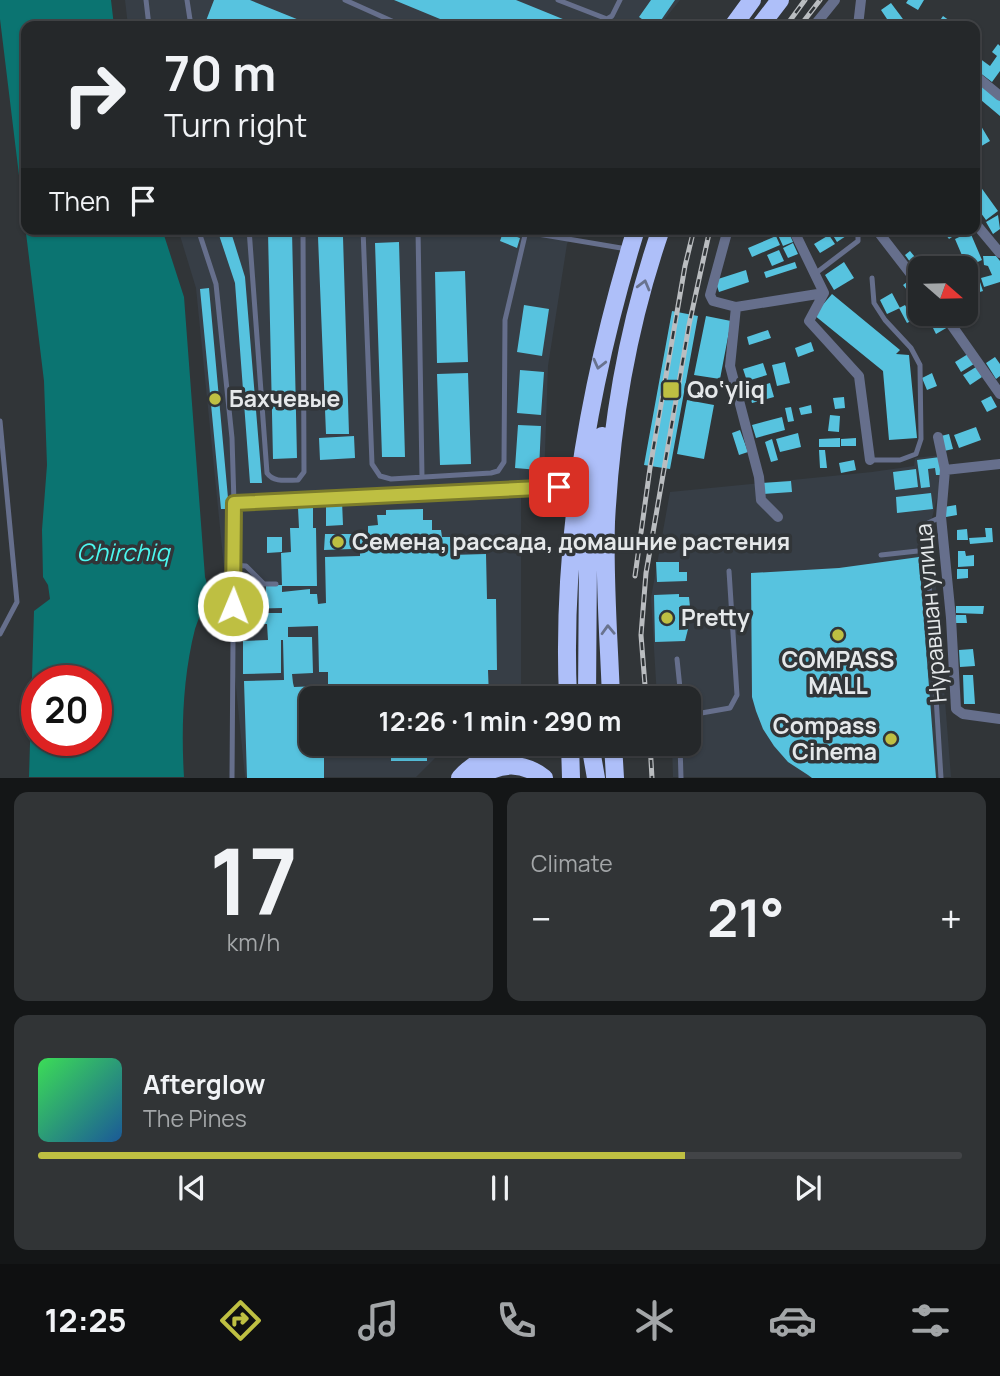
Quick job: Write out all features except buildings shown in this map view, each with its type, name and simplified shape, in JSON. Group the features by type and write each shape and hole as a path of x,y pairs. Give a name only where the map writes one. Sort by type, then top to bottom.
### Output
{"highway":[{"path":"737,21 752,0"},
{"path":"764,21 780,0"},
{"path":"566,686 568,487 634,235"},
{"path":"587,686 587,586 593,500 601,438 659,235"},
{"path":"611,686 607,512 612,435 629,342"},
{"path":"460,778 487,756"},
{"path":"570,756 571,778"},
{"path":"592,756 596,778"},
{"path":"614,756 615,778"},
{"path":"479,778 498,767 515,765 530,768 544,778"}],"street":[{"path":"818,21 835,0"},
{"path":"859,21 861,0"},
{"path":"980,80 1000,96"},
{"path":"980,229 1000,253"},
{"path":"726,235 710,295 713,301 736,307 824,293"},
{"path":"796,235 824,293 809,321 859,376 870,460"},
{"path":"881,235 908,270"},
{"path":"736,307 730,366 759,478 761,500 778,517"},
{"path":"952,326 1000,394"},
{"name":"Нуравшан улица","path":"938,437 945,470 941,517 951,618 956,709 963,714 1000,719"},
{"path":"945,470 1000,464"}],"lane":[{"path":"146,0 148,21"},
{"path":"187,0 190,21"},
{"path":"345,0 392,21"},
{"path":"558,0 611,21"},
{"path":"607,19 612,16 620,0"},
{"path":"200,235 216,284 232,438 232,778"},
{"path":"248,235 267,473 276,480 298,480 304,471 303,235"},
{"path":"363,235 372,464 380,476 391,479 492,473 498,471 504,462 505,320 525,235"},
{"path":"418,235 422,477"},
{"path":"545,235 630,250"},
{"path":"816,273 858,241 858,235"},
{"path":"870,460 900,460 916,454 921,439 920,365 911,348 885,320 874,303 872,278"},
{"path":"0,421 17,602 0,634"},
{"path":"234,503 568,487"},
{"path":"0,494 7,491"},
{"path":"941,517 926,524 941,778"},
{"path":"881,555 927,550"},
{"path":"233,565 246,566 264,584 275,584"},
{"path":"701,713 730,708 737,695 729,571"},
{"path":"232,627 260,625"},
{"path":"677,659 680,686"},
{"path":"680,756 681,778"}],"shaded area":[{"path":"125,0 680,0 663,21 127,21"},
{"path":"180,235 571,235 548,366 544,480 521,480 521,686 299,686 299,756 437,756 416,777 245,777 196,288"},
{"path":"941,455 943,474 931,522 951,777 673,777 672,756 701,756 701,686 656,686 651,598 670,492 872,472 914,466 915,458"}],"water":[{"name":"Chirchiq","path":"0,0 111,0 113,21 21,21 21,192"},
{"name":"Chirchiq","path":"26,235 164,235 184,297 207,584 205,603 195,629 185,684 184,777 29,777 30,756 112,756 112,665 32,665 34,611 50,599 48,585 43,577 42,530 47,465 44,381"}],"railway":[{"path":"790,21 805,0"},
{"path":"804,21 820,0"},
{"path":"635,576 650,468 693,235"},
{"path":"645,686 641,635 646,573 689,325 709,235"},
{"path":"651,756 652,778"}],"place":[{"name":"Qo‘yliq","path":"671,390"},
{"name":"Бахчевые","path":"215,399"},
{"name":"Семена, рассада, домашние растения","path":"338,542"},
{"name":"Pretty","path":"667,618"},
{"name":"COMPASS MALL","path":"838,635"},
{"name":"Compass Cinema","path":"891,739"}],"route":[{"path":"233,606 234,503 559,487"}]}
